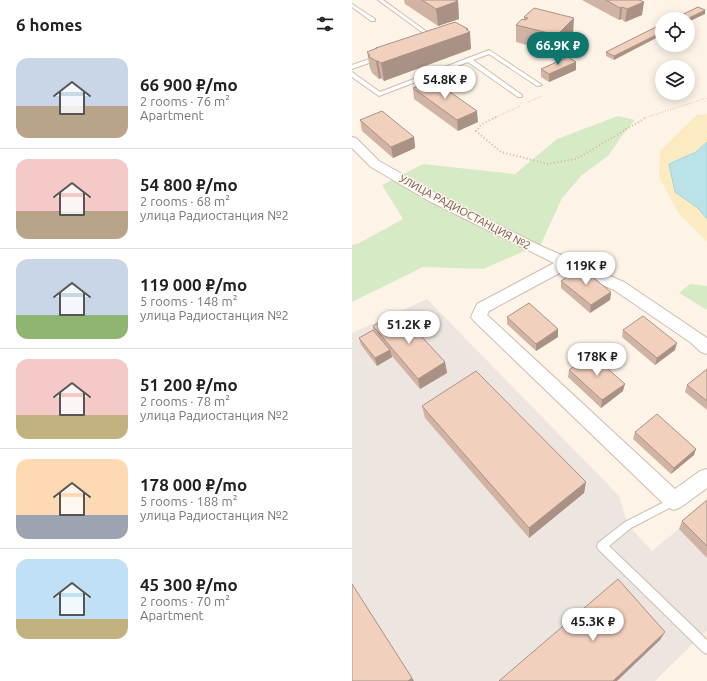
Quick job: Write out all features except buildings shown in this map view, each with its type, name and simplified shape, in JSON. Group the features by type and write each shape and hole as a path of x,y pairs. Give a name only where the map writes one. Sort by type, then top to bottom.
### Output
{"street":[{"name":"УЛИЦА РАДИОСТАНЦИЯ №2","path":"352,141 375,164 434,198 538,250 619,286 696,338 707,348"},
{"path":"567,262 482,308 479,317 674,501 707,477"}],"lane":[{"path":"380,0 434,38 426,41"},
{"path":"352,5 373,20"},
{"path":"352,74 379,94 489,52 539,85"},
{"path":"352,67 382,57"},
{"path":"469,60 520,96"},
{"path":"674,501 628,525 602,546 707,648"}],"path":[{"path":"542,96 482,124 476,130 501,152 548,164 576,159 645,118 707,98"}],"shaded area":[{"path":"427,299 619,496 628,525 652,551 703,509 707,513 707,630 655,681 352,681 352,333"}],"green space":[{"path":"618,116 635,120 608,156 582,175 562,198 541,244 483,269 423,267 352,302 352,245 359,243 403,219 382,185 423,164 515,174 557,139"},
{"path":"690,284 707,286 707,310 679,293"}],"sand":[{"path":"707,114 707,142 696,152 669,165 675,192 698,208 707,219 707,241 679,214 659,177 660,151 697,115"}],"water":[{"path":"707,142 707,219 698,208 675,192 669,164 696,152"}]}
